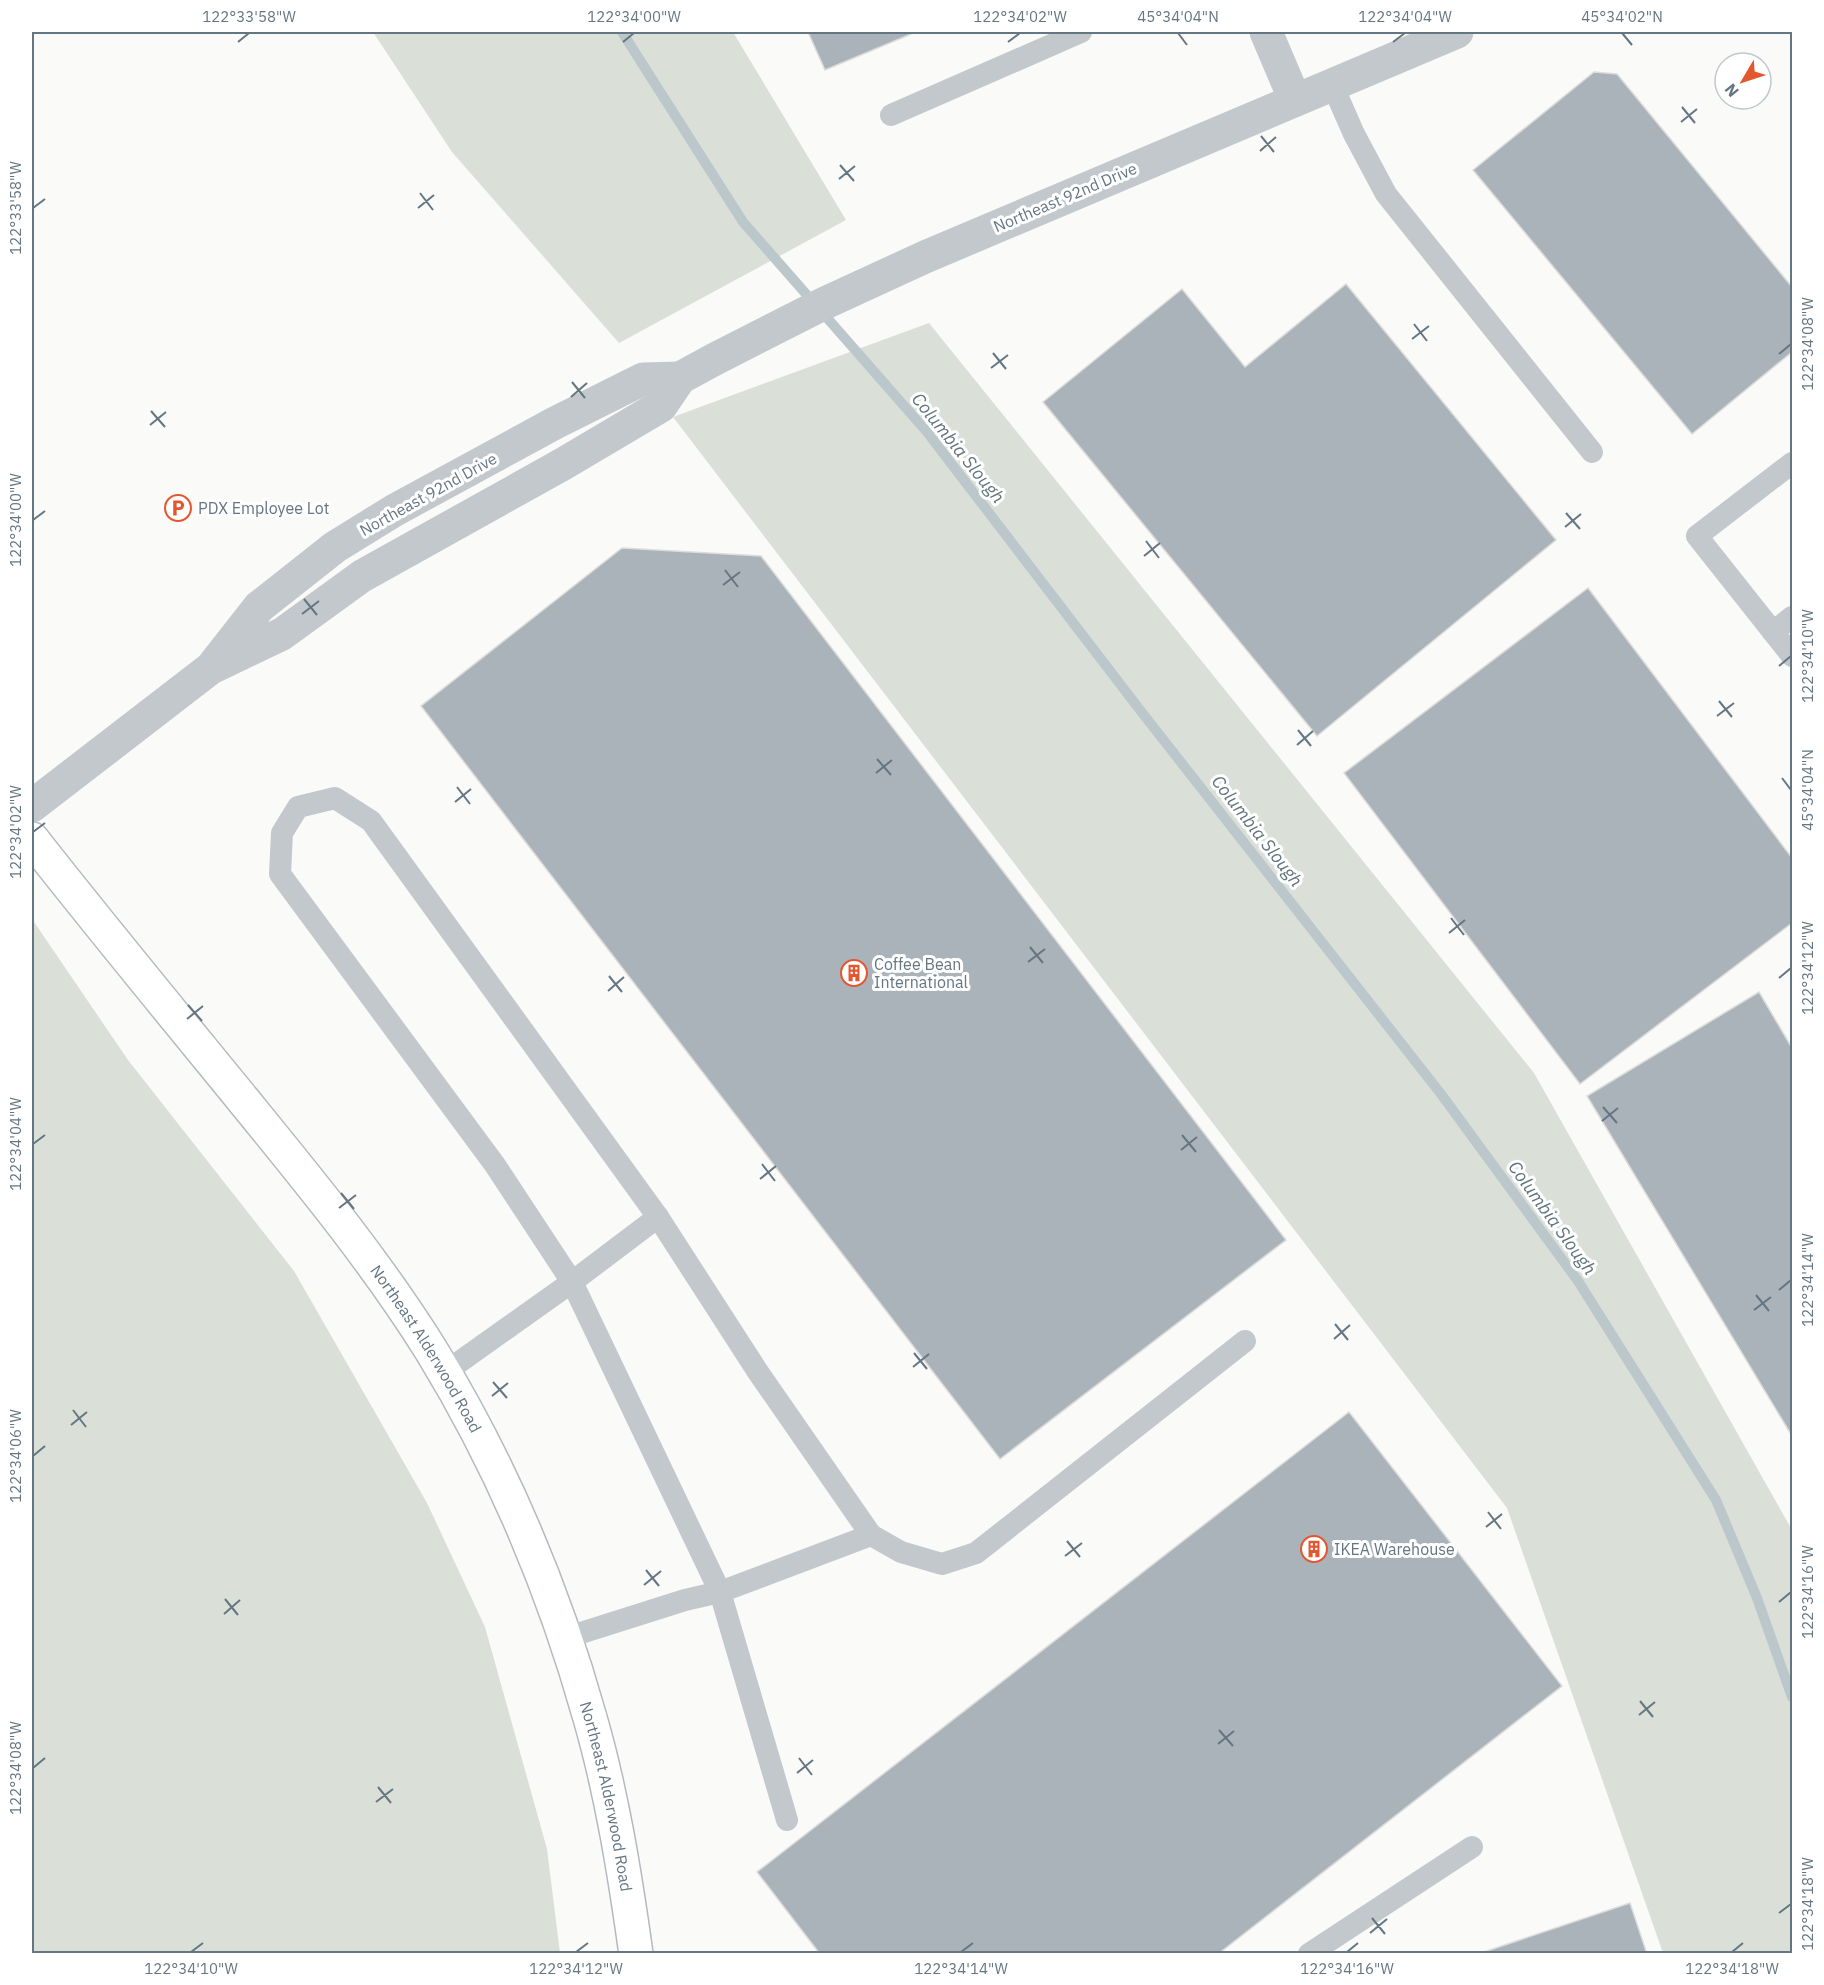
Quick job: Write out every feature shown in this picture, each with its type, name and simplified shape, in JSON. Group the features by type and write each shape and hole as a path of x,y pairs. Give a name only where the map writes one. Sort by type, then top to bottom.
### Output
{"street":[{"path":"1266,32 1294,100"},
{"name":"Northeast 92nd Drive","path":"32,806 211,668 282,634 362,576 563,464 661,406 680,378 825,303 925,257 1456,32"},
{"name":"Northeast Alderwood Road","path":"32,839 346,1227 385,1281 444,1373 497,1473 533,1551 565,1638 591,1719 609,1795 636,1953"}],"lane":[{"path":"891,115 1081,32"},
{"path":"1332,84 1354,134 1386,194 1592,452"},
{"path":"1792,463 1697,536 1792,656"},
{"path":"1773,632 1792,617"},
{"path":"787,1820 720,1592 572,1282 495,1165 280,874 282,833 298,807 335,798 371,821 658,1217 758,1372 871,1535 901,1552 942,1564 976,1553 1245,1341"},
{"path":"444,1373 572,1282 658,1217"},
{"path":"565,1638 685,1600 720,1592 871,1535"},
{"path":"1309,1953 1472,1847"}],"shaded area":[{"path":"373,32 733,32 846,220 619,343 452,152"},
{"path":"929,323 1534,1073 1792,1530 1792,1953 1663,1953 1507,1508 673,417"},
{"path":"32,919 128,1060 294,1271 427,1503 485,1627 547,1849 560,1953 32,1953"}],"building":[{"path":"808,32 916,32 825,70"},
{"path":"1594,72 1617,74 1792,287 1792,352 1692,434 1473,170"},
{"path":"1346,284 1556,540 1317,736 1043,402 1182,289 1245,367"},
{"name":"Coffee Bean International","path":"622,548 761,556 1286,1240 1000,1459 421,706"},
{"path":"1588,588 1792,858 1792,923 1580,1084 1344,773"},
{"path":"1759,992 1792,1048 1792,1436 1587,1096"},
{"name":"IKEA Warehouse","path":"1349,1412 1562,1686 1218,1954 820,1954 757,1872"},
{"path":"1630,1903 1647,1954 1478,1954"}],"waterway":[{"name":"Columbia Slough","path":"622,32 743,222 927,432 1140,710 1441,1094 1578,1281 1716,1500 1757,1598 1792,1697"}],"place":[{"name":"PDX Employee Lot","path":"178,508"},
{"name":"Coffee Bean International","path":"854,973"},
{"name":"IKEA Warehouse","path":"1314,1549"}]}
